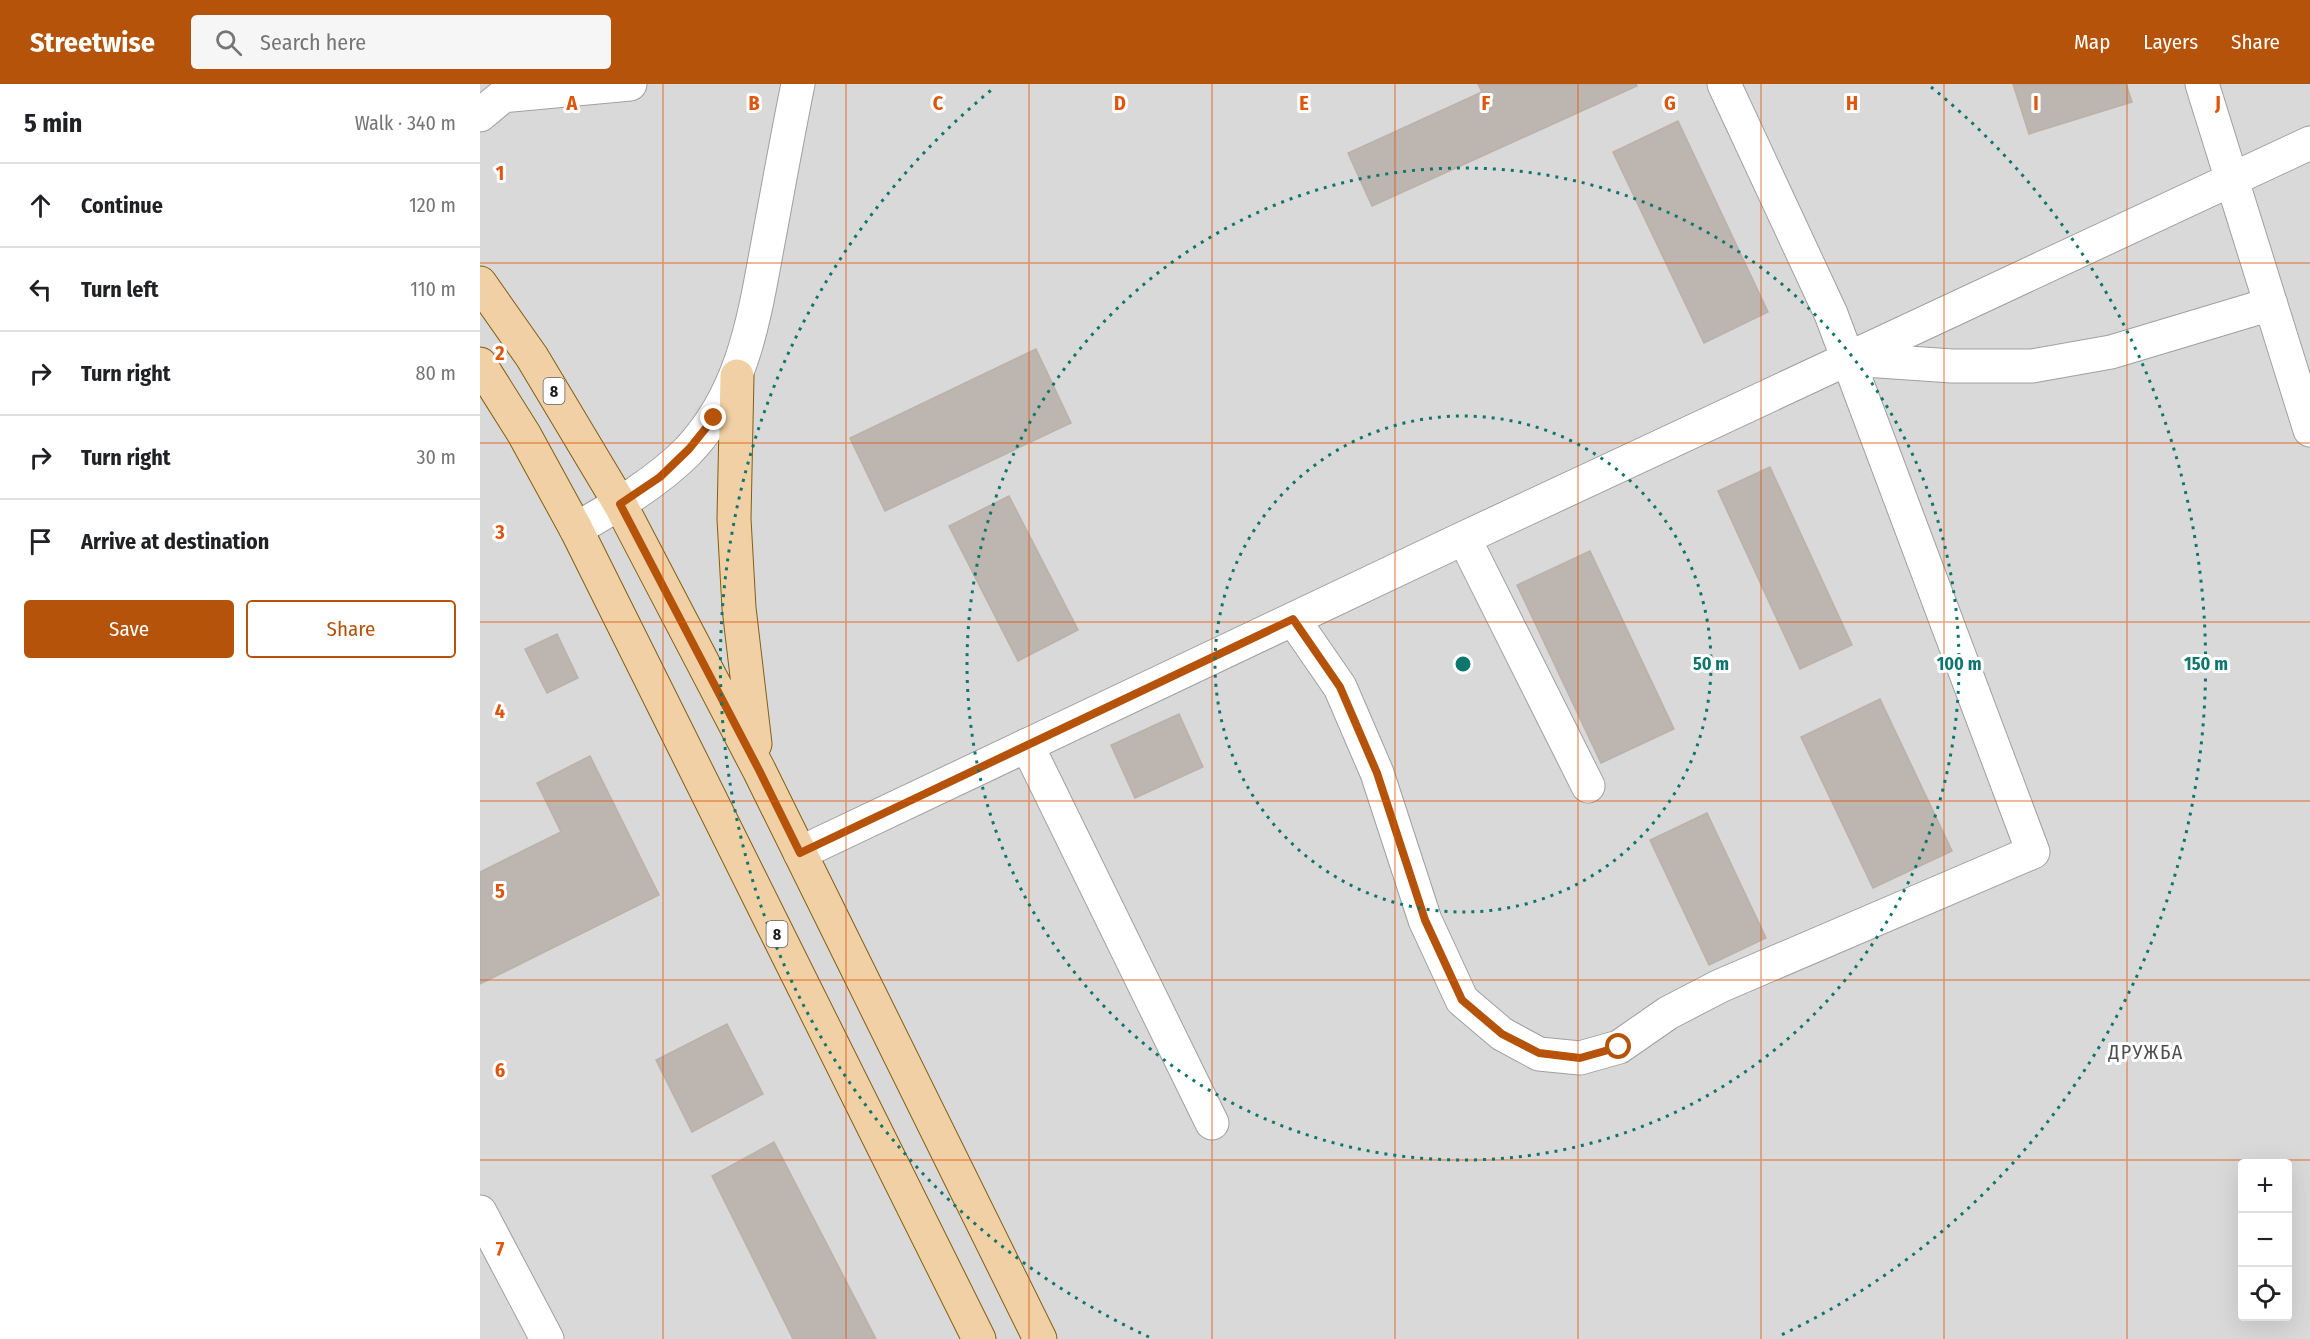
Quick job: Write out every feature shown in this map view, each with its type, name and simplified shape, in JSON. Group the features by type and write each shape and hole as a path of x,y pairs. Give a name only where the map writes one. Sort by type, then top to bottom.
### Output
{"main road":[{"name":"8","path":"480,283 532,357 620,504 759,770 1040,1339"},
{"name":"8","path":"480,364 524,434 576,529 979,1339"},
{"path":"737,376 734,519 747,686 759,770"}],"street":[{"path":"480,115 503,96 630,84"},
{"path":"576,529 620,504 660,477 689,449 714,418 737,376 754,319 798,84"},
{"path":"1293,619 1340,687 1377,773 1425,920 1462,1000 1502,1034 1539,1053 1580,1058 1619,1047 1668,1013 1720,986 2033,852 1831,314 1724,84"},
{"path":"2202,84 2310,430"},
{"path":"800,853 1464,538 2310,143"},
{"path":"1848,359 1952,366 2032,366 2111,352 2271,304"},
{"path":"1464,538 1588,786"},
{"path":"1027,745 1212,1123"},
{"path":"480,1212 547,1339"}],"shaded area":[{"path":"480,84 2310,84 2310,1339 480,1339"}],"building":[{"path":"1478,84 1636,84 1637,86 1372,206 1348,153 1482,92"},
{"path":"2013,84 2126,84 2132,102 2029,134"},
{"path":"1678,121 1768,312 1704,343 1613,152"},
{"path":"1036,349 1071,423 885,511 850,438"},
{"path":"1770,467 1852,645 1800,669 1718,491"},
{"path":"1009,496 1078,630 1018,661 949,526"},
{"path":"1590,551 1674,729 1601,763 1517,585"},
{"path":"557,634 578,678 547,693 525,649"},
{"path":"1880,699 1952,851 1873,888 1801,737"},
{"path":"1179,714 1203,767 1135,798 1111,745"},
{"path":"590,756 659,895 480,984 480,872 561,832 537,783"},
{"path":"1707,813 1766,938 1709,965 1650,840"},
{"path":"727,1024 763,1094 692,1132 656,1060"},
{"path":"774,1142 876,1339 793,1339 712,1176"}],"district":[{"name":"ДРУЖБА","path":"2146,1052"}],"route":[{"path":"714,418 689,449 660,477 620,504 800,853 1293,619 1340,687 1377,773 1425,920 1462,1000 1502,1034 1539,1053 1580,1058 1619,1047"}]}
